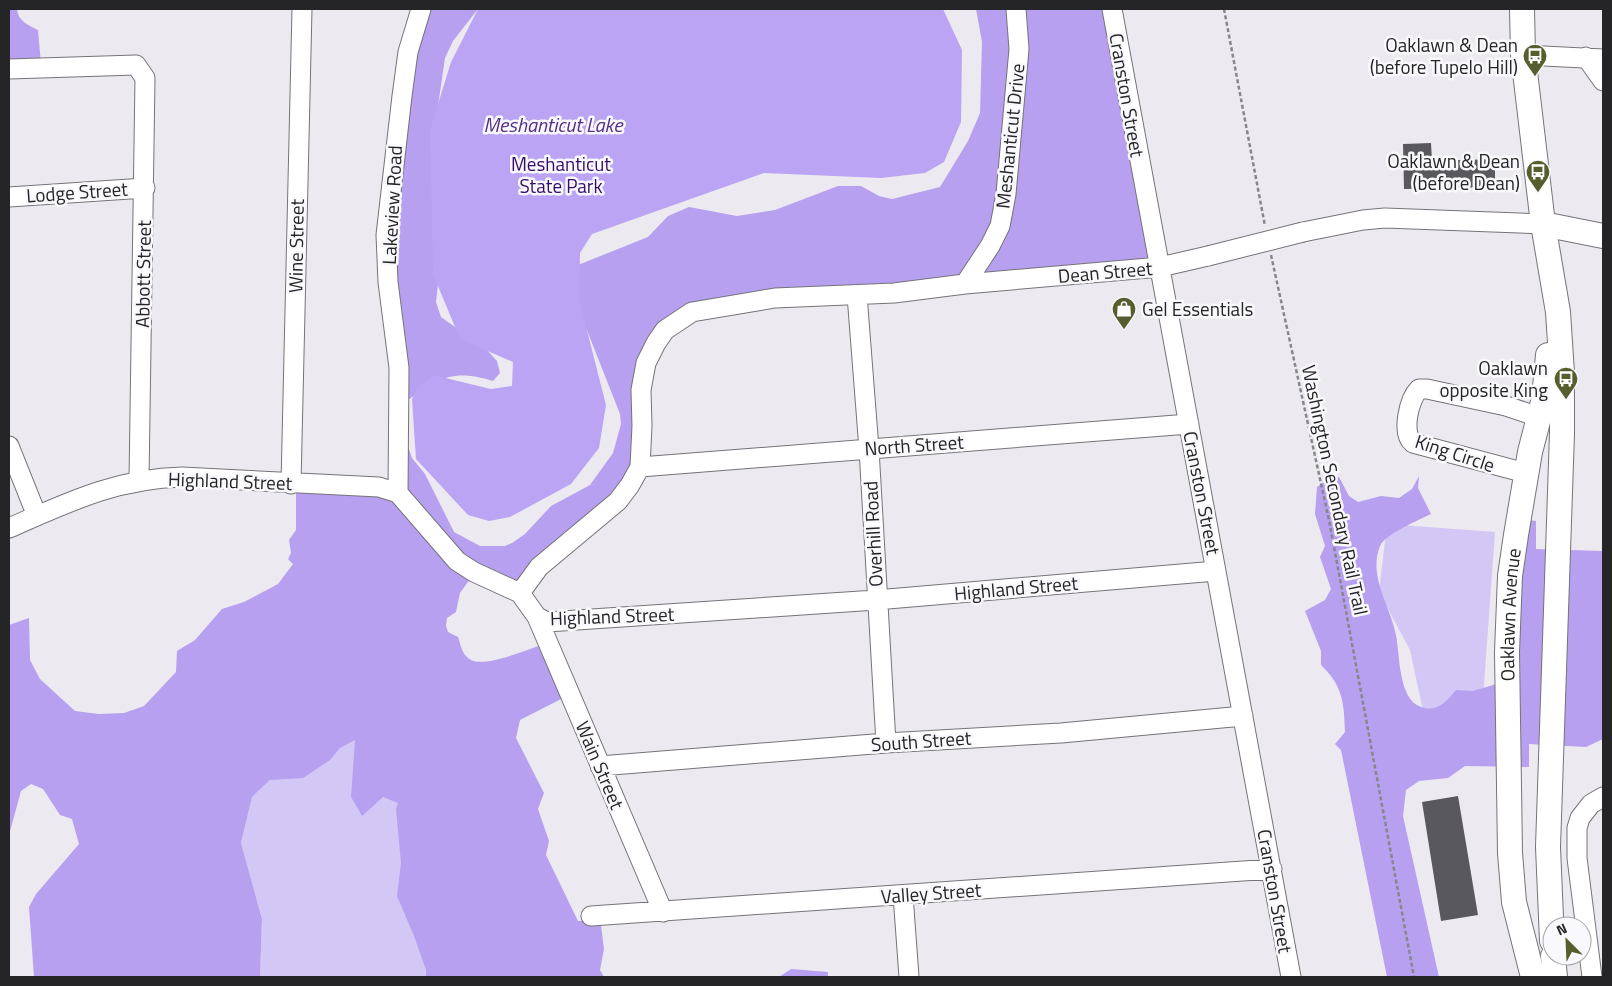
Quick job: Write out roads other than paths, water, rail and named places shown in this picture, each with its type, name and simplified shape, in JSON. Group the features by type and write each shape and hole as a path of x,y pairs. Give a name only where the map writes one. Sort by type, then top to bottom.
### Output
{"main road":[{"name":"Oaklawn Avenue","path":"1507,9 1523,55"},
{"name":"Oaklawn Avenue","path":"1522,9 1523,55 1543,224 1550,254 1558,312 1562,373 1562,433 1548,848 1551,916"},
{"path":"1543,224 1603,236"},
{"name":"Oaklawn Avenue","path":"1533,977 1514,902 1508,792 1506,652 1508,601 1516,535 1526,473 1544,398 1548,353 1548,275 1550,254"}],"street":[{"name":"Wine Street","path":"291,484 302,9"},
{"name":"Lakeview Road","path":"398,493 399,368 385,250 400,106 408,52 421,9"},
{"name":"Meshanticut Drive","path":"965,284 990,246 1000,226 1006,194 1019,49 1016,9"},
{"name":"Cranston Street","path":"1112,9 1291,977"},
{"path":"1523,55 1595,58 1603,81"},
{"name":"Abbott Street","path":"9,69 136,65 145,78 147,88 139,480"},
{"name":"Lodge Street","path":"9,196 145,188"},
{"name":"Dean Street","path":"640,467 641,390 651,352 668,327 692,312 702,309 775,298 894,293 965,284 1160,267 1304,232 1363,220 1385,218 1543,224"},
{"name":"Overhill Road","path":"857,295 869,449 876,600 886,743"},
{"name":"King Circle","path":"1526,473 1413,443 1407,438 1406,431 1409,414 1415,394 1419,389 1427,389 1506,406 1539,417"},
{"name":"North Street","path":"640,467 1189,424"},
{"path":"9,446 37,516"},
{"path":"520,594 539,567 618,501 640,467"},
{"name":"Highland Street","path":"9,528 107,487 139,480 182,477 379,487 398,493 457,561 474,572 520,594 537,617 547,622 876,600 1216,571"},
{"name":"Wain Street","path":"537,617 663,912"},
{"name":"South Street","path":"600,766 886,743 1061,733 1242,716"},
{"path":"1592,977 1578,858 1577,828 1580,818 1590,804 1603,797"},
{"name":"Valley Street","path":"591,916 1272,869"},
{"path":"904,895 909,977"}],"water":[{"name":"Meshanticut Lake","path":"478,9 943,9 962,50 961,122 944,162 925,173 881,178 764,173 592,234 580,253 579,299 606,405 599,448 571,484 510,517 489,521 468,515 416,459 412,399 417,389 433,375 491,389 512,386 513,362 460,339 433,274 430,130 451,62"}],"place":[{"name":"Oaklawn & Dean (before Tupelo Hill)","path":"1535,77"},
{"name":"Oaklawn & Dean (before Dean)","path":"1538,193"},
{"name":"Gel Essentials","path":"1124,330"},
{"name":"Oaklawn opposite King","path":"1566,400"}],"park label":[{"name":"Meshanticut State Park","path":"561,175"}]}
